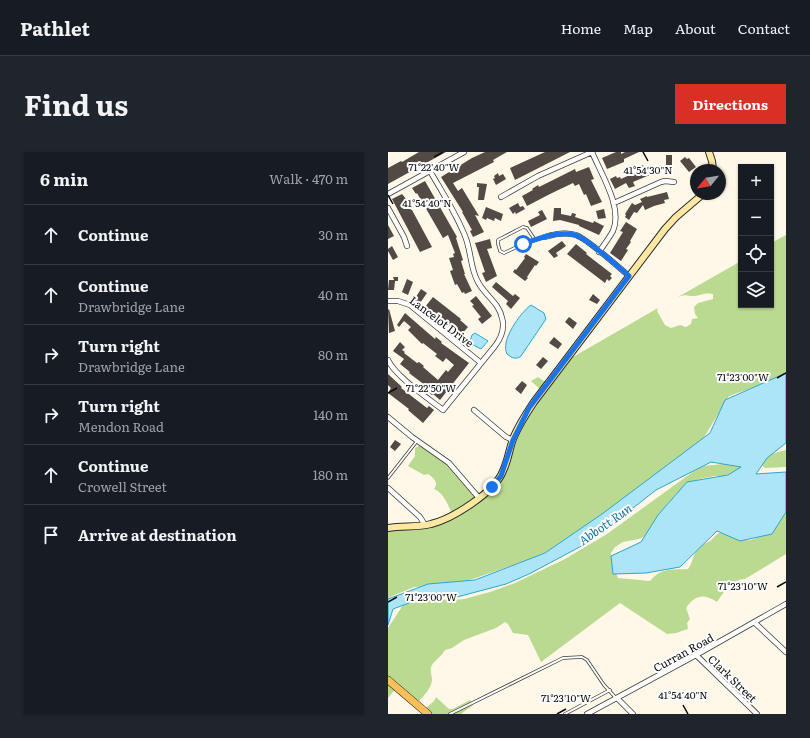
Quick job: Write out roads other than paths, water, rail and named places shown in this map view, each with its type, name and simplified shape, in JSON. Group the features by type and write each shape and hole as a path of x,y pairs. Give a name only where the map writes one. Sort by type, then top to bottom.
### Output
{"main road":[{"path":"388,680 428,714"}],"street":[{"path":"388,194 464,152"},
{"path":"501,197 538,176 592,152 614,203 616,213 613,230 599,252"},
{"path":"709,152 712,164"},
{"path":"388,360 391,366 398,373 443,410 498,342 502,333 503,320 497,306 479,284 475,275 470,249 465,235 430,171"},
{"path":"614,203 661,182 674,182"},
{"path":"388,528 425,525 445,519 479,498 492,487 501,476 513,440 529,408 629,276 674,220 696,200"},
{"path":"388,208 404,237 407,246"},
{"path":"545,237 558,234 576,236 585,240 629,276"},
{"name":"Lancelot Drive","path":"388,301 398,301 410,305 481,363"},
{"path":"474,410 513,440"},
{"path":"388,417 417,441 449,463 479,498"},
{"path":"388,488 420,517 425,525"},
{"name":"Curran Road","path":"587,714 755,623 786,604"},
{"path":"755,623 786,652"},
{"name":"Clark Street","path":"696,655 758,714"},
{"path":"617,698 633,714"}],"lane":[{"path":"535,240 527,228 522,227 498,240 498,244 500,251 504,254 545,237"},
{"path":"388,478 417,441"},
{"path":"450,714 563,658 568,657 582,657 587,660 604,685 617,698"},
{"path":"565,714 610,690"}],"water":[{"path":"531,305 544,313 546,319 521,356 517,358 512,357 507,354 506,342 512,328 522,314"},
{"path":"475,333 488,341 481,349 470,341 472,335"},
{"name":"Abbott Run","path":"786,373 786,443 767,458 756,474 786,472 786,512 772,534 740,541 717,531 680,567 646,573 613,574 611,556 641,542 658,515 687,482 728,475 741,467 711,462 656,490 591,541 529,574 506,584 457,597 425,597 393,609 388,625 388,599 428,584 475,580 545,553 602,514 710,433 725,400"}]}
